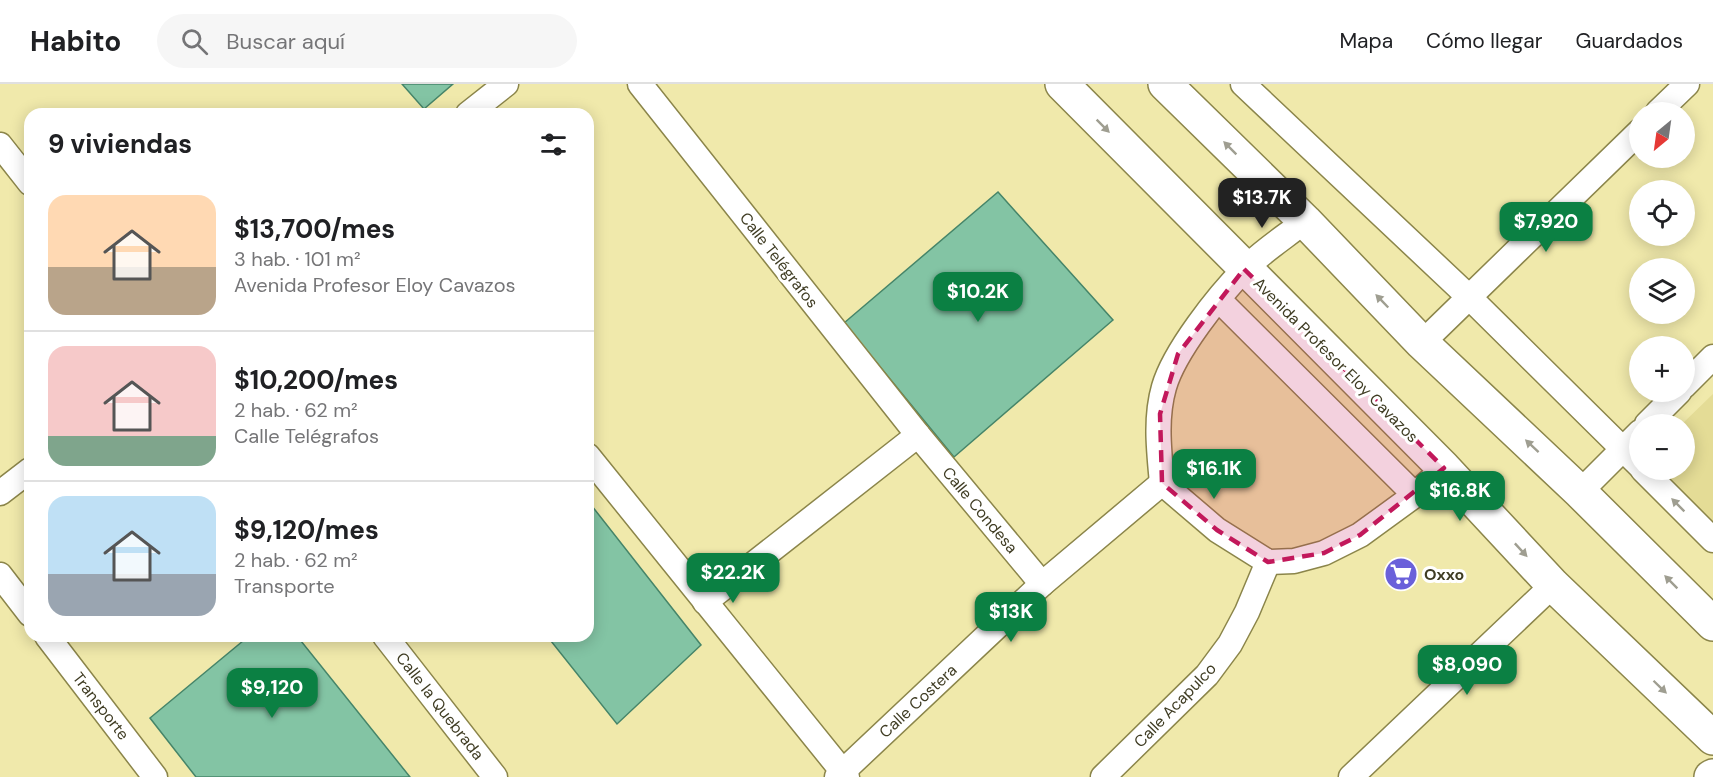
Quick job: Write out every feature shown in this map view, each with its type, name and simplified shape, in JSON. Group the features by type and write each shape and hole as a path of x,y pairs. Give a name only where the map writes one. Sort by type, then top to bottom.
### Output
{"main road":[{"name":"Avenida Profesor Eloy Cavazos","path":"1062,84 1444,468 1553,585 1713,738"},
{"path":"1166,84 1305,221 1422,343 1580,492 1713,624"}],"street":[{"path":"476,108 506,84"},
{"name":"Calle Telégrafos","path":"640,84 918,435"},
{"path":"1243,84 1470,298 1629,455"},
{"path":"1668,102 1687,84"},
{"path":"1422,343 1629,142"},
{"path":"0,145 24,175"},
{"path":"1305,221 1244,269 1178,354 1164,387 1160,414 1159,442 1162,483 1217,530 1268,562 1294,561 1324,553 1360,535 1415,495 1444,468"},
{"path":"1219,300 1415,495"},
{"path":"1695,375 1713,357"},
{"path":"1657,414 1669,402"},
{"path":"705,602 918,435"},
{"name":"Calle Condesa","path":"918,435 1042,585"},
{"path":"1580,492 1629,443"},
{"path":"594,463 842,775"},
{"path":"0,493 24,475"},
{"path":"1653,480 1713,540"},
{"name":"Calle Costera","path":"842,775 1042,585 1162,483"},
{"name":"Calle Acapulco","path":"1103,777 1207,675 1230,644 1268,562"},
{"path":"0,575 24,606"},
{"path":"1351,777 1553,585"},
{"name":"Transporte","path":"52,642 155,777"},
{"name":"Calle la Quebrada","path":"390,642 495,777"}],"highlighted area":[{"path":"1244,269 1444,468 1360,535 1324,553 1268,562 1217,530 1162,483 1160,414 1178,354"}],"shaded area":[{"path":"1713,394 1713,531 1659,480 1695,480 1695,414 1692,414"}],"building":[{"path":"402,84 453,84 425,108"},
{"path":"998,192 1113,320 954,457 844,323"},
{"path":"594,509 701,645 617,724 552,642 594,642"},
{"path":"242,642 302,642 410,777 196,777 150,718"}],"place":[{"name":"Oxxo","path":"1401,574"}]}
